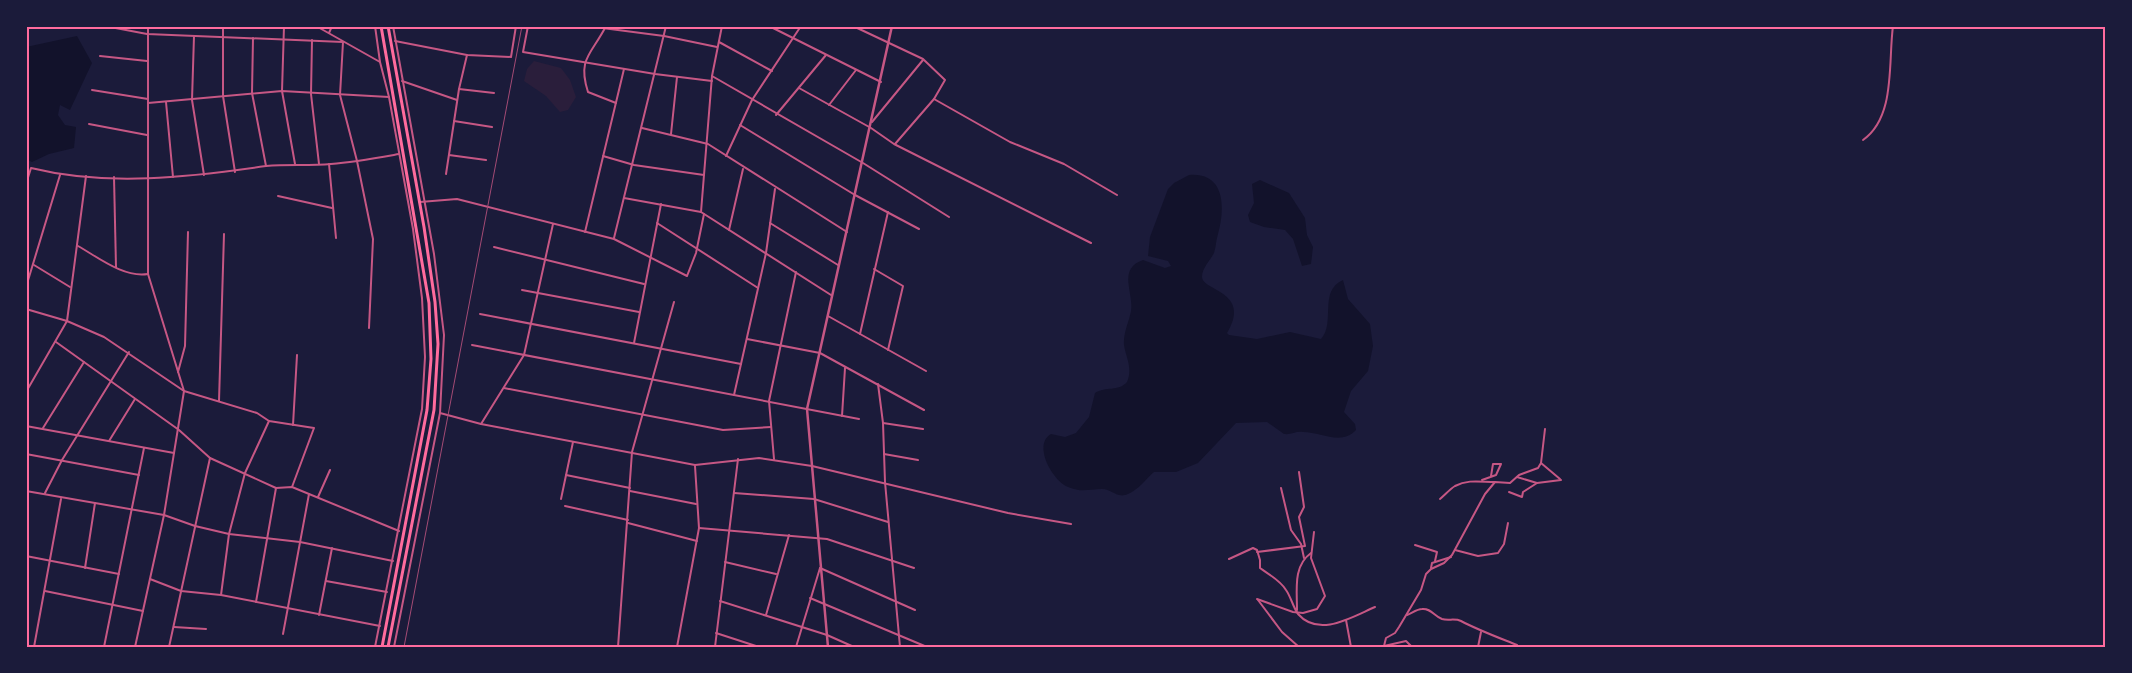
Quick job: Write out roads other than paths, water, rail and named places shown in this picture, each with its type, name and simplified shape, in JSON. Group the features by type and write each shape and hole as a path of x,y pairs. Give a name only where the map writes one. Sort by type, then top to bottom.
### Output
{"highway":[{"path":"381,26 418,228 429,303 431,351 428,410 382,647"},
{"path":"388,26 420,202 436,314 436,395 388,647"}],"street":[{"path":"104,26 118,27 148,34 342,42"},
{"path":"135,647 164,515 184,391 148,274 148,26"},
{"path":"223,26 223,96 235,172"},
{"path":"284,26 282,91 295,164"},
{"path":"316,26 380,62"},
{"path":"329,33 332,26"},
{"path":"375,26 380,62 389,97 399,154 420,283 425,357 422,409 375,647"},
{"path":"393,26 425,202 444,335 440,413 394,647"},
{"path":"395,41 467,55 511,57 516,26"},
{"path":"528,26 523,52 655,74 712,81"},
{"path":"587,26 664,36 717,47"},
{"path":"614,239 634,165 666,26"},
{"path":"701,212 712,76 722,26"},
{"path":"769,26 881,82"},
{"path":"726,156 752,100 801,26"},
{"path":"853,26 923,59 945,80 934,99 894,144"},
{"path":"796,647 822,560 814,499 807,409 890,44 892,26"},
{"path":"1863,140 1874,132 1887,94 1893,26"},
{"path":"606,28 584,63 583,77 588,92 616,102"},
{"path":"194,36 192,100 204,175"},
{"path":"253,38 252,93 266,166"},
{"path":"312,40 311,94 319,164"},
{"path":"342,42 340,95 357,161 373,239 369,328"},
{"path":"719,42 772,71"},
{"path":"446,174 457,100 467,55"},
{"path":"776,115 826,55"},
{"path":"100,56 147,62"},
{"path":"872,122 923,59"},
{"path":"585,232 624,69"},
{"path":"829,105 856,70"},
{"path":"712,76 776,115 863,163 949,217"},
{"path":"671,134 677,77"},
{"path":"402,81 457,100"},
{"path":"799,88 871,128 894,144 1091,243"},
{"path":"459,89 494,92"},
{"path":"92,90 148,98"},
{"path":"148,103 282,91 389,97"},
{"path":"934,99 1010,142 1064,164 1117,195"},
{"path":"166,102 174,177"},
{"path":"454,121 492,127"},
{"path":"89,124 147,136"},
{"path":"740,126 855,195 919,229"},
{"path":"642,128 708,144 847,232"},
{"path":"26,184 32,168 60,175 148,178 235,172 266,166 329,164 399,154"},
{"path":"449,155 486,160"},
{"path":"603,156 634,165 704,175"},
{"path":"329,164 336,238"},
{"path":"729,230 744,168"},
{"path":"26,288 60,175"},
{"path":"26,392 67,321 86,176"},
{"path":"114,177 116,267"},
{"path":"734,395 766,253 775,188"},
{"path":"278,196 332,208"},
{"path":"624,198 701,212 833,296"},
{"path":"420,202 457,199 614,239 687,276 697,248 704,214"},
{"path":"634,343 661,204"},
{"path":"860,334 888,212"},
{"path":"657,223 758,288"},
{"path":"770,223 840,266"},
{"path":"481,424 524,355 553,224"},
{"path":"178,372 185,346 188,232"},
{"path":"219,402 224,234"},
{"path":"78,246 137,276 148,274"},
{"path":"494,247 644,284"},
{"path":"34,264 70,287"},
{"path":"874,269 903,286 888,350"},
{"path":"774,460 769,402 779,345 796,272"},
{"path":"522,290 639,312"},
{"path":"618,647 632,452 674,302"},
{"path":"26,309 67,321 104,337 129,352 184,391 257,413 269,421 314,428 292,487"},
{"path":"480,314 741,364"},
{"path":"828,316 926,371"},
{"path":"746,339 820,353 924,410"},
{"path":"56,342 179,430 210,458 276,488 292,487 399,531"},
{"path":"472,345 859,419"},
{"path":"45,494 62,460 129,352"},
{"path":"293,425 297,355"},
{"path":"43,428 84,362"},
{"path":"842,416 846,367"},
{"path":"878,384 883,423 888,522 900,647"},
{"path":"504,388 723,430 771,427"},
{"path":"109,441 136,400"},
{"path":"440,413 481,424 632,452 695,466 738,459 774,460 812,466 1008,513 1071,524"},
{"path":"221,595 229,534 245,473 269,421"},
{"path":"883,423 923,429"},
{"path":"26,426 174,453"},
{"path":"1482,480 1510,483 1517,477 1538,468 1545,429"},
{"path":"561,499 573,442"},
{"path":"104,647 144,448"},
{"path":"26,454 140,475"},
{"path":"884,454 918,460"},
{"path":"169,647 210,458"},
{"path":"715,647 738,459"},
{"path":"1517,477 1537,482 1562,480 1540,463"},
{"path":"1440,499 1454,486 1496,475 1501,464 1493,464 1491,476"},
{"path":"678,647 698,541 699,528 695,466"},
{"path":"318,498 330,470"},
{"path":"1299,472 1304,507 1299,517 1305,546 1302,548"},
{"path":"566,475 696,504"},
{"path":"1430,569 1444,563 1451,557 1485,494 1495,482"},
{"path":"1509,492 1522,496 1523,492 1537,482"},
{"path":"256,602 276,488"},
{"path":"1281,488 1290,530 1302,548 1304,558"},
{"path":"26,499 27,491 45,494 61,499 164,515 195,526 229,534 300,542 393,561"},
{"path":"734,493 814,499 888,522"},
{"path":"283,634 309,494"},
{"path":"34,647 61,499"},
{"path":"85,568 95,504"},
{"path":"565,506 628,520"},
{"path":"628,523 698,541"},
{"path":"1455,550 1478,556 1498,553 1504,544 1508,523"},
{"path":"699,528 789,534 818,538 914,568"},
{"path":"1299,647 1282,632 1257,599 1297,612 1317,609 1325,596 1311,553 1314,532"},
{"path":"766,615 776,574 789,534"},
{"path":"1382,646 1386,638 1395,633 1432,563 1435,561 1437,552 1415,545"},
{"path":"1257,552 1288,546 1302,548"},
{"path":"319,614 332,548"},
{"path":"1230,559 1253,548 1257,552 1260,568 1286,589 1297,612 1307,623 1320,626 1346,620 1375,607"},
{"path":"1297,612 1298,566 1311,553"},
{"path":"26,556 119,574"},
{"path":"1435,561 1451,557"},
{"path":"725,562 776,574"},
{"path":"821,568 915,610"},
{"path":"821,568 828,647"},
{"path":"150,579 181,591 221,595 380,626"},
{"path":"326,581 387,592"},
{"path":"45,592 143,611"},
{"path":"810,598 927,647"},
{"path":"720,601 801,626 854,647"},
{"path":"1406,615 1422,609 1431,610 1442,619 1460,620 1465,624 1477,626 1482,632 1517,645 1516,647"},
{"path":"1346,620 1351,647"},
{"path":"174,627 206,628"},
{"path":"1478,647 1482,632"},
{"path":"716,633 759,647"},
{"path":"1382,646 1406,641 1412,647"}],"railway":[{"path":"404,647 522,26"}]}
